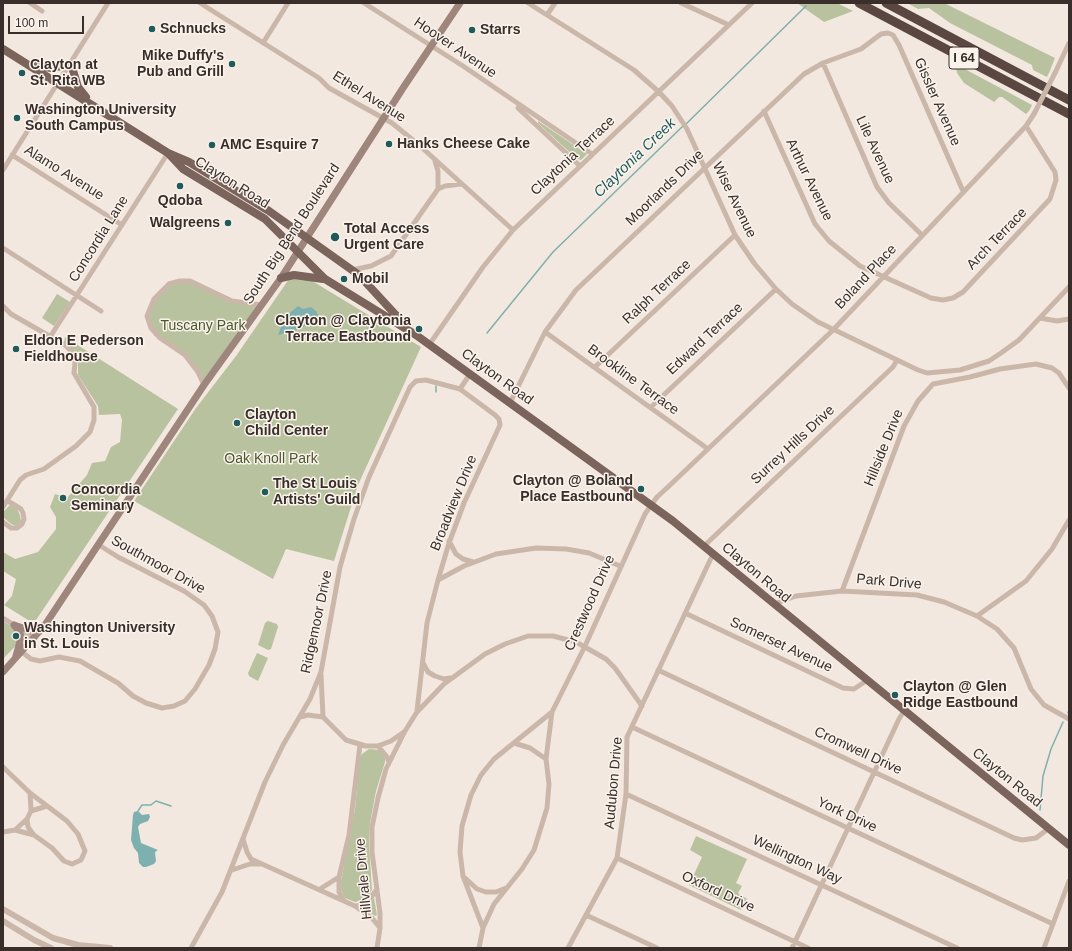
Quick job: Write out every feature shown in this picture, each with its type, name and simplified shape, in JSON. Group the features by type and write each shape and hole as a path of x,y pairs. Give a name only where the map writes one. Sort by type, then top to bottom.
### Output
{"highway":[{"name":"I 64","path":"859,3 1069,114"},
{"name":"I 64","path":"886,3 1069,100"}],"main road":[{"name":"South Big Bend Boulevard","path":"3,672 35,638 45,625 99,546 204,385 281,278 383,118 460,3"},
{"name":"Clayton Road","path":"3,49 168,153 189,162 226,184 306,238 352,270 416,335"},
{"path":"21,60 47,68 71,64 78,88 95,106"},
{"name":"Clayton Road","path":"168,153 184,169 265,219 325,279 416,335 651,505 704,546 866,681 1069,845"},
{"path":"281,278 294,275 325,279"},
{"path":"14,625 29,630 45,625"},
{"path":"14,625 20,633 21,638 15,660"}],"street":[{"path":"30,3 42,11"},
{"path":"3,170 108,3"},
{"name":"Ethel Avenue","path":"200,3 319,78 329,88 392,123 513,230"},
{"path":"263,43 288,3"},
{"name":"Hoover Avenue","path":"364,3 431,45 592,154"},
{"name":"Wise Avenue","path":"528,3 634,70 659,92 687,129 735,235 754,263 776,289 805,314 834,330 927,373 960,370 976,366 1001,354 1019,340 1069,287"},
{"path":"547,15 555,3"},
{"path":"681,3 729,25"},
{"name":"Claytonia Terrace","path":"429,345 483,267 513,230 752,3"},
{"name":"Gissler Avenue","path":"881,34 888,33 894,35 963,190"},
{"name":"Moorlands Drive","path":"510,403 545,332 576,290 704,166 804,74 824,63 861,49 881,34"},
{"name":"Boland Place","path":"651,505 834,330 963,190 1026,126 1034,114 1069,43"},
{"name":"Lile Avenue","path":"824,63 877,187 889,203 922,235"},
{"name":"Hoover Avenue","path":"512,101 580,166"},
{"name":"Arthur Avenue","path":"764,111 815,224 829,242 843,254 860,266 884,276"},
{"name":"Arch Terrace","path":"884,276 931,298 943,300 953,298 964,292 1042,210 1054,191 1056,180 1055,172 1026,126"},
{"name":"Concordia Lane","path":"50,337 168,153"},
{"name":"Alamo Avenue","path":"12,155 122,225"},
{"path":"434,159 438,172 438,189"},
{"path":"352,270 371,266 391,256 438,189 445,186 461,184"},
{"name":"Ralph Terrace","path":"595,367 735,235"},
{"path":"3,248 101,311"},
{"path":"204,385 198,372 185,355 160,338 151,328 147,316 154,299 169,284 180,281 190,281 232,301 262,305"},
{"name":"Edward Terrace","path":"651,407 776,289"},
{"path":"3,306 11,314 65,345 74,356 74,373 94,407 94,420 90,432 76,446 44,469 26,475 20,480 3,507"},
{"path":"1040,318 1057,321 1069,319"},
{"name":"Brookline Terrace","path":"545,332 708,449"},
{"name":"Surrey Hills Drive","path":"704,546 893,367 897,360"},
{"name":"Hillside Drive","path":"842,591 896,446 918,401 933,384 1028,364 1045,365 1058,373 1069,388"},
{"path":"460,389 470,374"},
{"name":"Ridgemoor Drive","path":"191,948 212,912 232,870 273,764 310,700 321,672 340,567 354,519 369,477 410,387 413,383 420,380 460,389"},
{"name":"Broadview Drive","path":"417,712 427,623 449,541 464,503 500,425 499,420 495,415 460,389"},
{"path":"3,522 12,528 17,528 20,527 24,519 21,509 8,501"},
{"name":"Crestwood Drive","path":"479,948 483,928 494,904 522,870 534,850 541,831 547,808 549,784 546,759 552,712 585,646 620,566 651,505"},
{"path":"977,616 1026,581 1052,549 1069,520"},
{"path":"449,541 456,554 463,559 473,562"},
{"name":"Southmoor Drive","path":"22,652 31,659 40,661 59,657 80,661 118,683 133,696 146,703 162,708 174,706 185,700 195,689 209,665 215,649 218,632 212,616 204,604 184,591 99,546"},
{"path":"438,580 473,562 496,554 536,548 566,549 589,553 620,566"},
{"name":"Audubon Drive","path":"568,948 617,858 621,843 626,794 626,742 632,726 713,554"},
{"name":"Park Drive","path":"774,604 796,596 842,591 917,595 944,602 977,616 998,629 1011,643 1031,689 1044,705 1069,719"},
{"name":"Somerset Avenue","path":"685,613 843,688 854,689 866,681"},
{"path":"3,618 35,638"},
{"name":"Hillvale Drive","path":"377,948 380,928 380,913 372,852 372,827 386,769 405,731 417,712 452,677 486,654 517,640 528,636 553,636 564,638 585,646 606,659 615,668 642,706"},
{"path":"422,662 428,672 435,676 444,679 452,677"},
{"name":"Cromwell Drive","path":"658,670 1014,838 1022,840 1036,838 1048,829"},
{"path":"321,672 323,716 346,740 360,745 378,746 391,741 405,731"},
{"path":"792,948 904,711"},
{"name":"Crestwood Drive","path":"483,928 463,876 460,852 462,826 471,795 481,775 494,759 552,712"},
{"path":"300,717 308,715 323,716"},
{"name":"York Drive","path":"632,726 1053,924"},
{"path":"514,743 530,748 546,759"},
{"name":"Hillvale Drive","path":"344,901 339,892 339,877 349,835 360,745"},
{"path":"378,746 389,762"},
{"path":"3,767 30,793 67,821 78,834 83,843 85,851 83,856 76,863 68,863 34,835 28,827 27,819"},
{"path":"15,830 27,819 31,811 30,793"},
{"name":"Wellington Way","path":"626,794 957,948"},
{"path":"31,811 47,806"},
{"path":"3,832 15,830 34,835"},
{"path":"243,839 249,855 261,864 320,889 355,906 372,918 380,928"},
{"name":"Oxford Drive","path":"617,858 808,948"},
{"path":"232,870 250,864 261,864"},
{"path":"463,876 477,889 486,892 496,892 507,888"},
{"path":"320,889 339,877"},
{"path":"1044,948 1069,881"},
{"path":"355,906 362,905 369,900 377,890"},
{"path":"3,909 53,938 83,946 110,948"},
{"path":"586,915 657,948"},
{"path":"3,921 51,948"}],"green space":[{"path":"797,3 837,3 853,11 824,22"},
{"path":"907,3 944,3 1055,58 1047,77 1033,70 1032,65 950,23 929,8 918,9"},
{"path":"948,60 1032,105 1029,111 1026,114 1002,97 999,97 994,102 964,83 957,73 956,68"},
{"path":"538,121 587,154 581,160 576,158 538,123"},
{"name":"Oak Knoll Park","path":"289,279 309,279 421,347 358,485 334,561 286,549 273,579 134,501 196,408 236,356"},
{"name":"Tuscany Park","path":"190,281 223,298 262,305 204,385 187,358 151,328 147,316 154,299 169,284"},
{"path":"57,294 70,302 54,326 42,318"},
{"path":"65,337 178,409 36,620 28,620 4,605 12,596 16,579 3,571 3,552 15,559 38,552 56,529 56,517 50,507 55,494 67,498 87,475 92,463 105,461 111,447 120,442 122,420 120,414 99,415 98,406 78,375 78,355 64,342"},
{"path":"10,505 16,507 20,515 21,522 16,526 11,524 3,517 4,511"},
{"path":"3,621 26,635 3,659"},
{"path":"268,621 277,624 278,627 271,649 268,650 258,645 265,623"},
{"path":"257,653 268,658 258,681 249,676 248,673"},
{"path":"369,749 380,750 385,758 385,762 376,791 370,823 369,844 372,890 366,899 355,902 345,898 341,890 341,881 355,809 360,758 362,754"},
{"path":"696,836 747,859 736,883 742,886 738,893 747,899 741,910 689,885 702,857 690,850"},
{"path":"374,898 377,915 375,916 363,907"}],"water":[{"path":"298,306 303,309 311,307 317,312 318,317 300,329 278,335 285,317"},
{"path":"138,811 142,815 149,814 150,817 148,821 140,824 138,827 141,843 158,850 155,852 156,861 154,864 146,867 143,867 139,863 138,853 131,840 133,815 134,812"}],"waterway":[{"name":"Claytonia Creek","path":"686,124 806,6"},
{"name":"Claytonia Creek","path":"487,333 553,252 683,126"},
{"path":"436,386 436,392"},
{"path":"1040,810 1043,776 1051,749 1063,722"},
{"path":"138,811 142,805 151,805 156,801 171,806"}],"place":[{"name":"Schnucks","path":"152,29"},
{"name":"Starrs","path":"472,30"},
{"name":"Mike Duffy's Pub and Grill","path":"232,64"},
{"name":"Clayton at St. Rita WB","path":"22,73"},
{"name":"Washington University South Campus","path":"17,118"},
{"name":"Hanks Cheese Cake","path":"389,144"},
{"name":"AMC Esquire 7","path":"212,145"},
{"name":"Qdoba","path":"180,186"},
{"name":"Walgreens","path":"228,223"},
{"name":"Total Access Urgent Care","path":"335,237"},
{"name":"Mobil","path":"344,279"},
{"name":"Clayton @ Claytonia Terrace Eastbound","path":"419,329"},
{"name":"Eldon E Pederson Fieldhouse","path":"16,349"},
{"name":"Clayton Child Center","path":"237,423"},
{"name":"Clayton @ Boland Place Eastbound","path":"641,489"},
{"name":"The St Louis Artists' Guild","path":"265,492"},
{"name":"Concordia Seminary","path":"63,498"},
{"name":"Washington University in St. Louis","path":"16,636"},
{"name":"Clayton @ Glen Ridge Eastbound","path":"895,695"}]}
